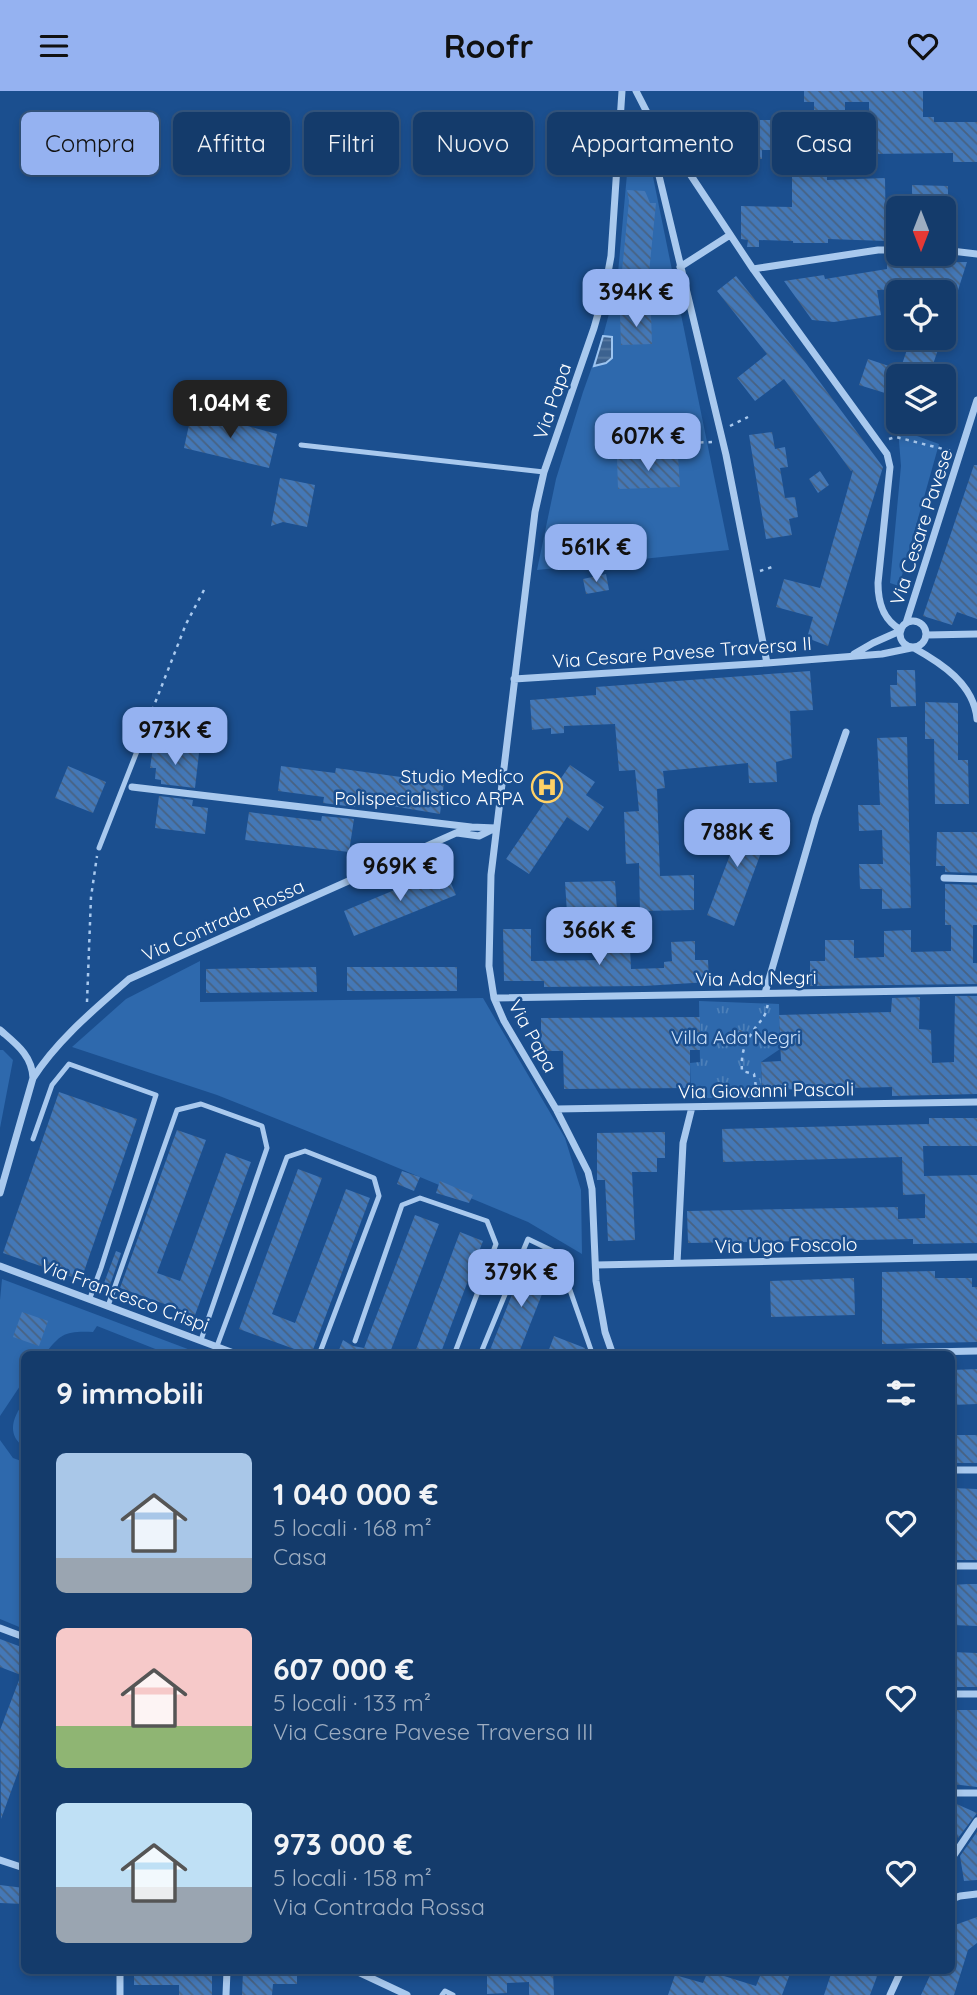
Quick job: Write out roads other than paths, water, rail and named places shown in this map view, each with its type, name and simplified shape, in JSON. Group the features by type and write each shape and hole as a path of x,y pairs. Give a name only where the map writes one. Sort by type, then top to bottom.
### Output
{"street":[{"name":"Via Papa","path":"621,112 622,91"},
{"path":"636,91 647,112"},
{"name":"Via Papa","path":"612,1351 600,1309 592,1189 588,1172 556,1109 503,1021 494,999 489,966 488,929 496,828 535,512 544,472 605,289 611,256 617,175"},
{"path":"658,175 723,442 767,663"},
{"path":"690,175 753,269 887,454 890,467 878,597 890,624 902,628 918,622 925,627 927,635 924,642 912,648"},
{"path":"680,267 730,235"},
{"path":"753,269 886,250"},
{"path":"956,252 977,254"},
{"name":"Via Cesare Pavese","path":"902,628 977,400"},
{"path":"902,628 902,642 931,657 960,681 971,697 977,719"},
{"name":"Via Cesare Pavese Traversa II","path":"852,655 902,628"},
{"path":"927,635 977,634"},
{"name":"Via Cesare Pavese Traversa II","path":"514,678 767,663 882,654 912,648"},
{"path":"765,993 816,817 846,732"},
{"name":"Via Contrada Rossa","path":"132,787 496,828"},
{"name":"Via Contrada Rossa","path":"33,1078 49,1055 87,1016 129,979 471,827"},
{"name":"Via Contrada Rossa","path":"456,833 479,836 496,828"},
{"path":"944,878 977,879"},
{"name":"Via Ada Negri","path":"494,999 977,990"},
{"path":"0,1030 23,1050 31,1062 33,1078 0,1193"},
{"name":"Via Giovanni Pascoli","path":"556,1109 977,1102"},
{"path":"677,1263 683,1143 692,1107"},
{"name":"Via Ugo Foscolo","path":"596,1265 977,1257"},
{"name":"Via Francesco Crispi","path":"0,1266 229,1351"},
{"path":"955,1351 977,1351"},
{"path":"955,1470 977,1470"},
{"path":"955,1566 977,1566"},
{"path":"0,1628 21,1636"},
{"path":"955,1694 977,1694"},
{"path":"955,1793 977,1793"},
{"path":"955,1854 977,1821"},
{"path":"0,1860 21,1867"},
{"path":"955,1896 977,1894"},
{"path":"120,1974 120,1995"},
{"path":"226,1995 227,1974"},
{"path":"362,1974 407,1995"},
{"path":"890,1995 900,1974"},
{"path":"384,1995 386,1985"}],"lane":[{"path":"301,445 544,472"},
{"path":"99,849 142,736"},
{"path":"33,1139 51,1085 69,1064 156,1095 90,1299"},
{"path":"108,1306 177,1110 201,1104 262,1126 267,1148 201,1340"},
{"path":"217,1346 287,1157 305,1151 374,1178 379,1196 321,1351"},
{"path":"355,1341 402,1205 420,1198 487,1221 496,1244 456,1351"},
{"path":"482,1351 528,1239 557,1253 591,1351"},
{"path":"442,1995 444,1991 453,1995"}],"place":[{"name":"Studio Medico Polispecialistico ARPA","path":"547,787"}],"park label":[{"name":"Villa Ada Negri","path":"736,1037"}]}
